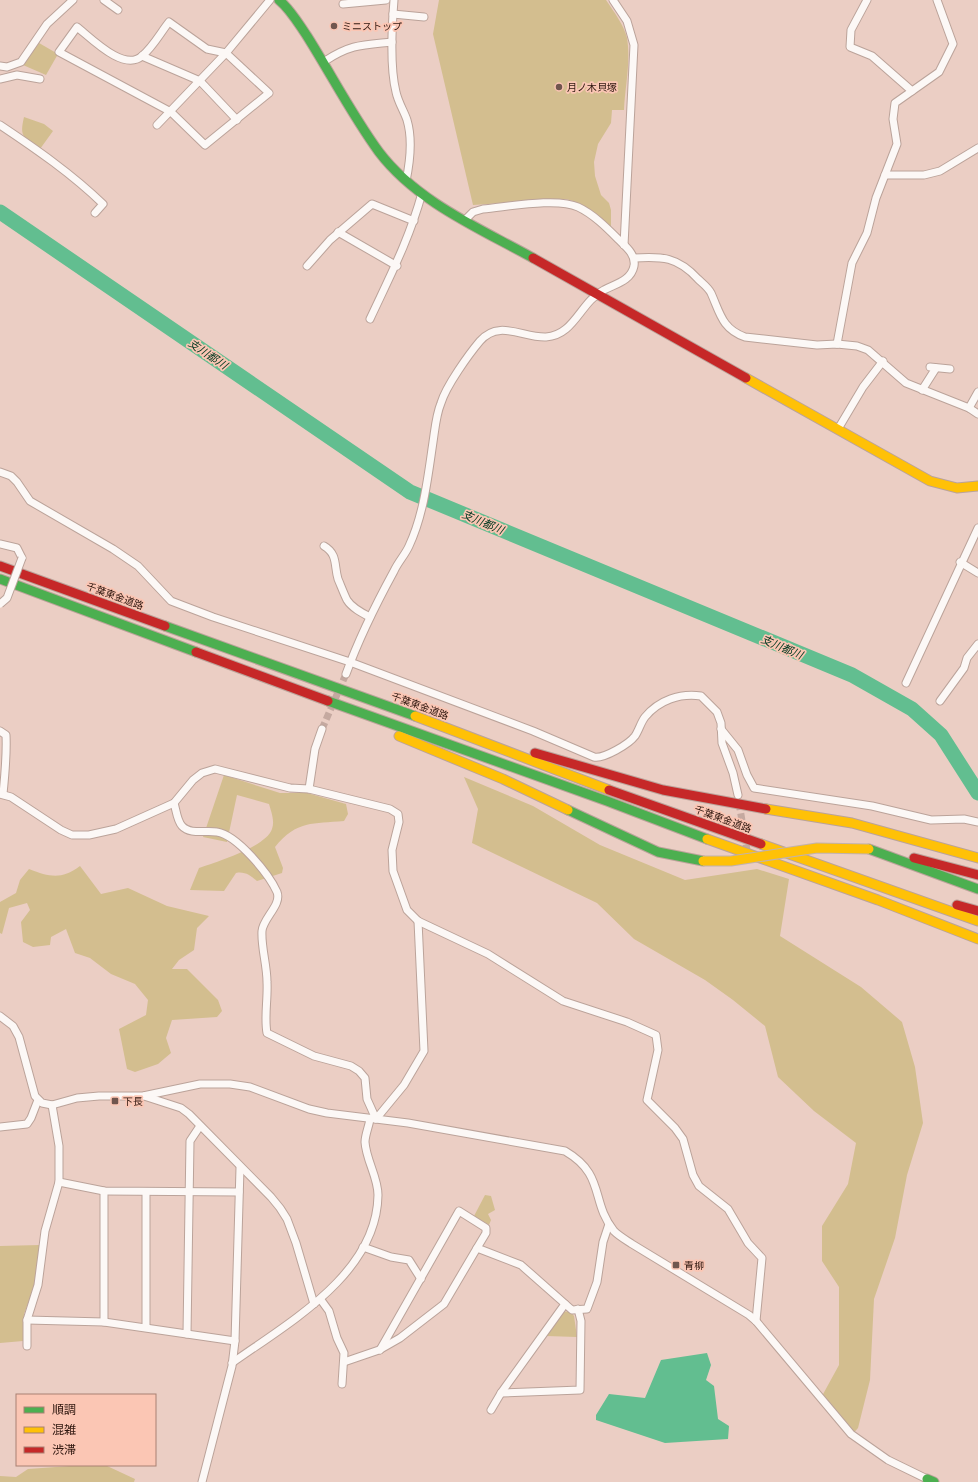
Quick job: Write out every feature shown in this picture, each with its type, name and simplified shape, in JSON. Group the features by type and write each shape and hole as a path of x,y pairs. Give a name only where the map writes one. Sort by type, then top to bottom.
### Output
{"main road":[{"path":"279,0 290,12 325,61 378,150 406,181 422,194 443,208 930,480 957,488 978,486"},
{"name":"千葉東金道路","path":"0,566 473,737 615,792 831,869"},
{"path":"0,579 275,682 607,801 743,853 878,900 978,939"},
{"path":"275,682 322,707 436,750 503,779 658,852 703,861 731,861 818,848 869,849 906,856 978,875"},
{"path":"473,737 516,747 663,790 706,799 852,823 978,858"},
{"path":"869,849 978,889"},
{"path":"831,869 853,871 975,910"},
{"path":"831,869 978,921"}],"street":[{"path":"0,66 7,67 21,62 47,24 73,0"},
{"path":"104,0 118,10"},
{"path":"157,125 226,53 270,0"},
{"path":"343,4 386,0"},
{"path":"394,0 392,42 396,92 407,122 411,160 406,181"},
{"path":"613,0 627,21 634,44 624,245"},
{"path":"867,0 851,30 850,47 872,56 912,91"},
{"path":"836,344 852,263 867,233 876,198 897,144 894,119 895,104 939,72 953,44 939,1"},
{"path":"393,14 424,17"},
{"path":"169,22 207,49 226,53 269,93 206,145 171,112 59,52 77,27 119,59 130,62 142,56 169,22"},
{"path":"325,61 340,51 353,46 392,42"},
{"path":"142,56 200,81 237,120"},
{"path":"0,79 17,75 40,79"},
{"path":"0,125 69,174 103,204 95,213"},
{"path":"885,175 924,175 940,171 978,148"},
{"path":"370,319 396,266 414,221 422,194"},
{"path":"346,674 370,617 409,546 420,513 440,403 457,374 480,341 488,334 498,330 507,330 544,337 555,336 566,331 589,300 623,282 629,276 634,266 634,258 624,245 590,214 578,207 562,203 483,209 473,212 465,220"},
{"path":"307,266 338,232 372,204 414,221"},
{"path":"338,232 396,266"},
{"path":"634,258 653,256 666,258 684,265 710,291 724,323 730,330 737,334 745,337 817,345 836,344 857,346 868,350 883,361 906,383 969,408 978,414"},
{"path":"838,429 863,387 883,361"},
{"path":"922,390 933,367 950,369"},
{"path":"969,408 978,392"},
{"path":"0,472 11,476 30,500 113,549 138,566 172,601 213,618 350,662 533,731 594,757 603,757 633,738 644,717 654,708 680,695 701,696 717,712 723,748 733,773 738,795"},
{"path":"906,683 960,562 978,528"},
{"path":"0,544 17,548 22,558 7,598 0,604"},
{"path":"324,546 331,550 333,554 338,579 348,601 360,612 370,617"},
{"path":"960,562 978,573"},
{"path":"940,701 964,668 967,658 978,644"},
{"path":"310,789 315,749 322,729"},
{"path":"721,729 738,750 747,775 754,788 872,806 931,820 964,819 978,822"},
{"path":"0,730 6,735 7,744 6,765 1,794 10,797 61,830 78,835 89,835 116,829 174,803 193,780 202,773 215,769 290,788 310,789 390,809 398,814 399,822 392,850 393,871 407,910 418,921 488,954 563,1001 628,1022 656,1035 658,1050 647,1100 675,1128 683,1139 693,1175 698,1186 728,1209 748,1242 762,1258 756,1321"},
{"path":"174,803 180,825 186,829 195,831 221,832 251,854 277,892 277,902 265,921 262,931 267,981 267,1033 314,1056 351,1066 359,1071 365,1078 367,1099 373,1119"},
{"path":"232,1363 321,1300 350,1266 370,1235 378,1196 365,1140 373,1119 404,1084 424,1052 418,921"},
{"path":"0,1016 13,1026 19,1037 33,1090 38,1100 47,1105 77,1098 99,1096 143,1096 200,1084 230,1084 250,1087 320,1112 457,1131 565,1150 581,1162 590,1172 609,1224 624,1239 756,1321 851,1434 868,1448 888,1460 930,1481"},
{"path":"143,1096 181,1108 271,1197 287,1218 314,1304"},
{"path":"0,1127 27,1124 38,1100"},
{"path":"27,1346 27,1320 38,1285 45,1231 59,1182 59,1146 52,1105"},
{"path":"187,1334 190,1141 200,1126"},
{"path":"202,1482 232,1363 235,1342 240,1168"},
{"path":"59,1182 104,1191 239,1192"},
{"path":"104,1191 104,1322"},
{"path":"146,1192 146,1327"},
{"path":"344,1362 379,1350 400,1338 444,1304 486,1233 486,1228 460,1212 379,1350"},
{"path":"476,1248 521,1265 531,1272 572,1310 586,1309 597,1282 603,1242 609,1224"},
{"path":"363,1247 391,1257 409,1260 421,1278"},
{"path":"321,1300 334,1324 337,1338 344,1354 342,1384"},
{"path":"491,1410 501,1393 565,1304"},
{"path":"501,1393 580,1390 581,1321 578,1309"},
{"path":"27,1320 104,1322 146,1327 235,1342"}],"shaded area":[{"path":"439,0 606,0 624,28 628,47 624,110 612,110 611,123 598,144 594,162 595,176 601,195 609,203 611,210 611,227 584,206 565,199 473,205 433,34"},
{"path":"39,43 58,54 46,75 23,65"},
{"path":"24,117 44,124 53,131 40,149 24,136 22,129"},
{"path":"224,775 280,793 307,793 346,804 348,814 344,821 306,825 298,828 283,838 275,847 283,868 282,873 257,881 245,873 236,873 224,891 190,890 199,868 251,848 268,836 273,826 272,813 269,804 237,795 227,842 203,837"},
{"path":"464,777 533,806 600,845 685,880 757,869 789,879 780,936 861,987 902,1022 915,1067 923,1123 907,1175 895,1238 874,1299 870,1380 858,1428 849,1438 822,1396 839,1365 839,1287 822,1261 822,1226 848,1184 856,1143 814,1111 778,1077 765,1026 733,1000 705,980 634,939 597,903 472,843 478,809"},
{"path":"80,866 101,894 128,888 167,906 209,916 197,928 194,950 179,960 172,969 187,969 218,1000 222,1011 217,1017 172,1020 166,1038 171,1053 158,1064 135,1072 127,1069 119,1029 146,1015 148,1000 135,984 111,974 90,958 75,953 66,929 51,937 50,945 33,947 23,942 21,922 30,910 27,903 9,908 2,934 0,933 0,902 16,893 20,880 29,869 55,876 67,874"},
{"path":"485,1195 491,1196 495,1210 488,1214 491,1220 489,1225 474,1216"},
{"path":"40,1245 36,1282 24,1314 23,1341 0,1343 0,1246"},
{"path":"570,1311 574,1316 577,1337 546,1336 563,1312"},
{"path":"707,1353 711,1365 706,1380 714,1386 718,1419 729,1426 728,1439 665,1443 596,1420 596,1415 609,1394 645,1398 661,1360"},
{"path":"70,1466 107,1466 135,1479 134,1482 0,1482 0,1476 16,1477 28,1469"}],"waterway":[{"name":"支川都川","path":"0,212 410,492 852,675 912,709 941,735 978,793"}],"tunnel":[{"path":"322,729 346,674"},
{"path":"739,803 748,856"}],"traffic: fast":[{"path":"279,0 287,8 307,36 360,124 379,152 394,170 430,200 533,258"},
{"path":"0,579 196,652"},
{"path":"165,626 415,716"},
{"path":"328,701 607,801 707,839"},
{"path":"568,810 658,852 703,861"},
{"path":"869,849 978,889"},
{"path":"927,1479 934,1482"}],"traffic: slow":[{"path":"746,378 930,481 957,488 978,486"},
{"path":"415,716 609,790"},
{"path":"399,736 503,779 568,810"},
{"path":"766,809 852,823 978,858"},
{"path":"707,839 878,900 978,939"},
{"path":"761,844 978,921"},
{"path":"703,861 731,861 817,848 869,849"}],"traffic: jam":[{"path":"533,258 746,378"},
{"path":"0,566 165,626"},
{"path":"196,652 328,701"},
{"path":"535,753 663,790 766,809"},
{"path":"609,790 761,844"},
{"path":"914,858 978,875"},
{"path":"957,905 978,911"}],"place":[{"name":"ミニストップ","path":"334,26"},
{"name":"月ノ木貝塚","path":"559,87"},
{"name":"下長","path":"115,1101"},
{"name":"青柳","path":"676,1265"}]}
